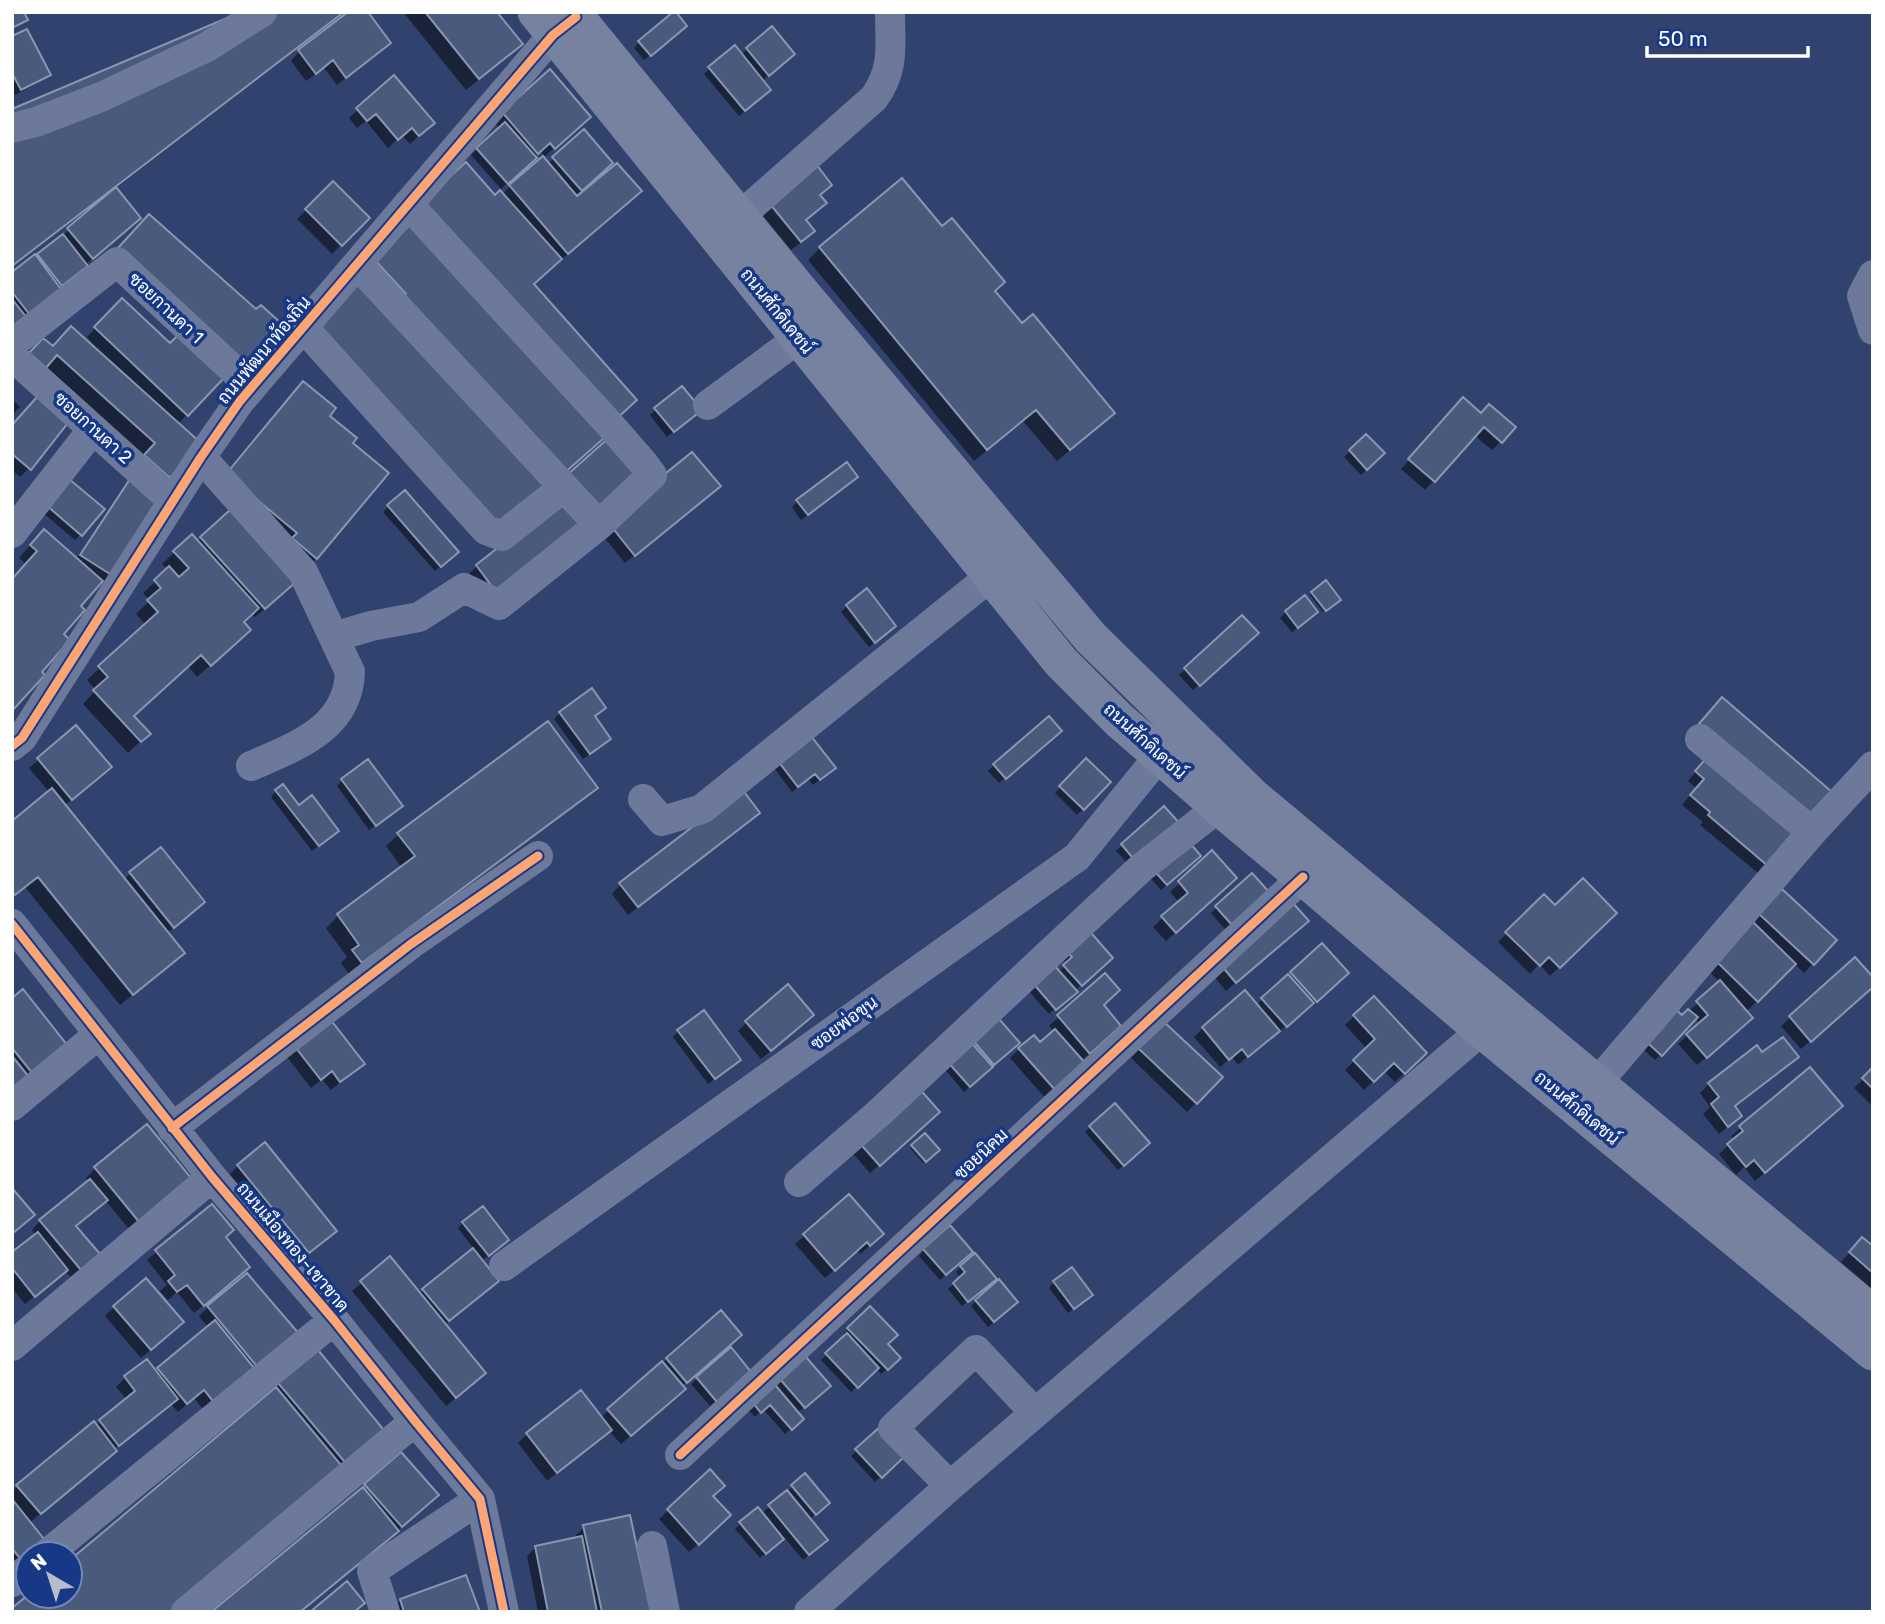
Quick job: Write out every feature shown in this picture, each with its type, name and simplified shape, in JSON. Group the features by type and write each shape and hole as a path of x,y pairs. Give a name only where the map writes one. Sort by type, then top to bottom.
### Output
{"main road":[{"name":"ถนนศักดิเดชน์","path":"559,19 739,217 1091,638 1253,797 1873,1314"},
{"name":"ถนนศักดิเดชน์","path":"559,19 799,338 1061,662 1119,720 1219,807 1482,1030 1873,1352"}],"street":[{"path":"12,128 101,97 207,47 261,12"},
{"path":"739,217 874,98 884,85 890,66 890,12"},
{"name":"ถนนพัฒนาท้องถิ่น","path":"12,746 22,737 201,457 240,401 408,204 559,19"},
{"path":"334,637 371,626 419,617 464,588 499,605 599,525 652,475 611,426 408,204"},
{"name":"ซอยกานดา 1","path":"12,344 117,262 252,387"},
{"path":"357,264 599,525"},
{"path":"1873,275 1862,296 1873,330"},
{"path":"303,327 486,530 502,536 564,487"},
{"path":"708,405 799,338"},
{"name":"ซอยกานดา 2","path":"12,356 173,501"},
{"path":"12,533 93,429"},
{"path":"201,457 303,572 350,672 349,688 339,712 318,733 251,766"},
{"path":"643,799 662,821 702,809 991,576"},
{"path":"1700,739 1812,832"},
{"name":"ซอยพ่อขุน","path":"504,1266 1077,857 1160,755"},
{"path":"1596,1084 1812,832 1873,766"},
{"path":"799,1182 916,1079 1141,868 1219,807"},
{"path":"172,1128 411,944 538,856"},
{"name":"ซอยนิคม","path":"680,1455 1303,877"},
{"name":"ถนนเมืองทอง-เขาขาด","path":"12,924 172,1128 480,1499 504,1612"},
{"path":"809,1612 950,1486 1482,1030"},
{"path":"12,1106 99,1034"},
{"path":"12,1346 212,1177"},
{"path":"64,1540 334,1320"},
{"path":"950,1486 894,1428 975,1350 1035,1413"},
{"path":"186,1612 415,1422"},
{"path":"383,1611 372,1571 480,1499"},
{"path":"652,1546 665,1612"}],"building":[{"path":"12,12 24,12 28,20 12,28"},
{"path":"241,12 344,12 12,266 12,109"},
{"path":"348,12 368,12 391,43 346,78 333,60 316,74 298,50"},
{"path":"425,12 497,12 523,44 479,79"},
{"path":"676,12 687,26 651,56 638,41"},
{"path":"772,26 795,54 769,76 746,48"},
{"path":"27,29 51,75 21,90 12,73 12,36"},
{"path":"735,45 771,90 745,111 708,67"},
{"path":"550,69 591,117 555,149 550,143 538,154 502,112"},
{"path":"394,75 435,123 419,136 412,128 398,140 376,114 367,121 356,108"},
{"path":"505,122 537,158 508,184 476,148"},
{"path":"584,129 613,163 582,191 552,157"},
{"path":"543,156 577,196 617,163 642,191 568,254 509,185"},
{"path":"466,162 495,195 500,190 562,259 534,284 637,400 613,422 419,205"},
{"path":"816,164 832,185 820,195 827,203 806,220 815,231 801,242 769,203"},
{"path":"902,178 942,226 952,218 1005,282 995,291 1022,323 1033,314 1115,413 1070,450 1036,410 987,450 819,247"},
{"path":"333,181 370,218 342,246 305,209"},
{"path":"116,187 141,218 93,259 67,228"},
{"path":"149,214 256,309 261,305 281,323 245,363 117,249"},
{"path":"418,218 612,431 561,476 401,299 406,294 373,258"},
{"path":"63,234 88,266 62,286 37,254"},
{"path":"35,254 66,296 34,320 12,292 12,272"},
{"path":"361,278 554,481 501,530 315,325"},
{"path":"122,298 170,343 178,335 224,378 188,416 94,327"},
{"path":"12,299 31,323 20,332 12,322"},
{"path":"71,326 201,443 170,478 144,455 155,443 57,355 46,368 29,353 43,338 53,346"},
{"path":"303,381 336,408 330,416 357,438 353,443 389,473 317,559 292,538 297,533 226,474"},
{"path":"682,386 702,410 674,432 654,408"},
{"path":"37,397 67,424 31,470 12,454 12,425"},
{"path":"1463,397 1481,413 1489,404 1516,427 1502,443 1484,427 1435,482 1408,459"},
{"path":"1366,434 1385,453 1367,470 1349,450"},
{"path":"612,435 645,471 601,511 568,474"},
{"path":"692,452 721,486 635,556 607,521"},
{"path":"847,462 858,477 808,515 796,500"},
{"path":"69,479 105,509 82,536 46,505"},
{"path":"130,479 163,501 113,576 80,555"},
{"path":"405,490 459,552 441,567 387,505"},
{"path":"567,493 588,520 496,592 476,565"},
{"path":"231,509 296,582 265,609 200,537"},
{"path":"44,529 103,581 81,606 85,610 64,634 70,640 42,672 45,675 12,711 12,579 37,551 30,545"},
{"path":"192,534 259,608 244,622 251,630 211,666 201,655 134,716 151,734 141,742 93,690 108,677 98,666 158,612 147,600 161,588 154,580 169,566 179,577 189,568 173,551"},
{"path":"1326,580 1341,600 1326,611 1311,592"},
{"path":"867,588 896,626 875,643 846,605"},
{"path":"1305,595 1318,612 1298,628 1285,611"},
{"path":"1242,615 1259,633 1200,686 1184,668"},
{"path":"592,688 606,708 595,716 611,739 590,754 559,712"},
{"path":"1722,697 1832,792 1809,819 1698,725"},
{"path":"1049,716 1062,731 1006,779 993,764"},
{"path":"548,721 598,788 362,963 352,950 359,945 337,914 415,856 397,833"},
{"path":"76,725 112,767 72,800 37,758"},
{"path":"811,736 836,768 820,780 815,774 798,787 778,761"},
{"path":"1710,754 1799,829 1768,866 1708,815 1710,812 1690,795 1704,779 1695,771"},
{"path":"1086,758 1111,782 1084,810 1059,786"},
{"path":"368,759 403,806 376,826 341,779"},
{"path":"283,784 299,805 312,795 339,831 319,846 275,790"},
{"path":"52,788 185,953 133,995 38,877 15,895 12,892 12,821"},
{"path":"742,789 760,813 638,907 619,883"},
{"path":"1164,806 1181,825 1137,863 1121,844"},
{"path":"1184,836 1201,856 1167,885 1150,866"},
{"path":"161,847 205,902 174,928 129,872"},
{"path":"1212,850 1237,878 1176,933 1161,916 1188,893 1178,881"},
{"path":"1252,873 1269,892 1232,925 1215,906"},
{"path":"1583,878 1617,913 1560,968 1549,957 1540,966 1505,932 1544,894 1555,905"},
{"path":"1782,889 1837,940 1814,965 1759,914"},
{"path":"1292,902 1309,921 1236,983 1220,964"},
{"path":"1752,921 1796,964 1758,1002 1714,959"},
{"path":"1086,927 1113,958 1082,986 1063,965 1072,957 1063,948"},
{"path":"1322,943 1349,973 1317,1002 1290,972"},
{"path":"1855,957 1873,977 1873,987 1811,1042 1789,1016"},
{"path":"1053,964 1078,992 1056,1010 1032,982"},
{"path":"1105,973 1120,990 1104,1005 1121,1026 1090,1054 1057,1015"},
{"path":"1288,974 1314,1003 1287,1027 1261,998"},
{"path":"1720,980 1753,1018 1707,1058 1686,1034 1708,1015 1696,1001"},
{"path":"788,984 814,1015 771,1051 745,1021"},
{"path":"23,989 68,1046 33,1074 12,1048 12,998"},
{"path":"1245,990 1280,1031 1248,1057 1242,1049 1229,1060 1202,1027"},
{"path":"1374,996 1427,1053 1405,1074 1394,1063 1374,1082 1353,1060 1375,1039 1353,1015"},
{"path":"1670,1004 1682,1015 1688,1009 1698,1017 1662,1056 1640,1036"},
{"path":"704,1010 741,1060 715,1079 677,1030"},
{"path":"994,1013 1020,1043 994,1065 969,1036"},
{"path":"327,1015 365,1064 340,1082 332,1071 321,1080 292,1043"},
{"path":"1163,1021 1223,1077 1197,1104 1138,1048"},
{"path":"1055,1029 1087,1065 1056,1091 1018,1048 1034,1035 1040,1042"},
{"path":"1783,1037 1799,1057 1735,1106 1742,1116 1728,1127 1711,1104 1719,1097 1708,1083 1757,1045 1762,1052"},
{"path":"969,1040 993,1067 970,1087 946,1060"},
{"path":"12,1056 34,1083 12,1090"},
{"path":"1810,1067 1843,1106 1765,1173 1754,1160 1746,1167 1727,1144 1743,1131 1739,1126"},
{"path":"1873,1067 1873,1089 1862,1078"},
{"path":"917,1086 940,1112 880,1166 856,1139"},
{"path":"1115,1103 1150,1143 1124,1166 1089,1126"},
{"path":"147,1124 196,1184 144,1228 94,1167"},
{"path":"925,1133 940,1150 926,1162 911,1145"},
{"path":"265,1142 337,1231 309,1253 237,1165"},
{"path":"90,1179 108,1200 76,1226 100,1254 81,1270 39,1220"},
{"path":"12,1188 35,1215 12,1234"},
{"path":"849,1194 884,1234 870,1246 867,1242 835,1271 803,1234"},
{"path":"212,1204 234,1230 226,1237 250,1267 204,1306 187,1285 177,1292 168,1281 175,1275 155,1250"},
{"path":"483,1206 509,1240 489,1256 462,1222"},
{"path":"950,1225 973,1252 946,1275 923,1249"},
{"path":"38,1232 68,1270 35,1297 12,1268 12,1252"},
{"path":"1862,1237 1873,1246 1873,1273 1849,1252"},
{"path":"473,1248 499,1281 449,1321 422,1289"},
{"path":"975,1253 997,1279 968,1302 953,1283 965,1272 960,1266"},
{"path":"390,1256 486,1373 456,1398 360,1281"},
{"path":"1072,1267 1093,1295 1074,1309 1053,1281"},
{"path":"247,1273 300,1335 259,1369 207,1306"},
{"path":"146,1278 184,1322 151,1350 113,1306"},
{"path":"999,1279 1018,1302 994,1322 975,1300"},
{"path":"870,1306 898,1335 888,1344 901,1358 888,1370 847,1328"},
{"path":"721,1310 742,1335 687,1383 666,1358"},
{"path":"215,1320 255,1369 216,1405 204,1390 187,1404 157,1368"},
{"path":"847,1333 879,1368 858,1388 825,1353"},
{"path":"731,1347 751,1372 717,1402 696,1377"},
{"path":"318,1350 388,1435 349,1467 278,1383"},
{"path":"806,1357 831,1386 805,1408 780,1379"},
{"path":"147,1359 178,1399 119,1446 99,1420 135,1391 124,1376"},
{"path":"662,1361 686,1389 631,1436 607,1409"},
{"path":"771,1380 804,1419 792,1430 770,1405 761,1413 750,1399"},
{"path":"276,1387 346,1471 176,1612 12,1612 14,1606 14,1610 84,1610 84,1548"},
{"path":"581,1390 612,1430 557,1473 526,1433"},
{"path":"94,1421 117,1451 41,1514 16,1485"},
{"path":"881,1426 907,1454 882,1478 855,1449"},
{"path":"401,1452 439,1495 402,1527 364,1484"},
{"path":"710,1469 725,1486 713,1496 731,1515 699,1545 667,1509"},
{"path":"805,1473 830,1503 816,1515 791,1485"},
{"path":"363,1487 399,1531 300,1612 211,1612"},
{"path":"787,1490 828,1540 809,1555 768,1505"},
{"path":"12,1499 45,1540 14,1540 12,1552"},
{"path":"758,1507 784,1539 766,1554 739,1522"},
{"path":"630,1515 651,1612 602,1612 583,1525"},
{"path":"582,1536 597,1612 548,1612 535,1546"},
{"path":"466,1575 480,1612 404,1612 400,1599"},
{"path":"347,1581 365,1603 354,1612 310,1612"}],"cycle path":[{"path":"12,746 22,738 201,457 240,401 553,35 576,17"},
{"path":"172,1128 411,944 538,856"},
{"path":"680,1455 1303,877"},
{"path":"12,924 212,1177 334,1320 480,1499 504,1612"}]}
